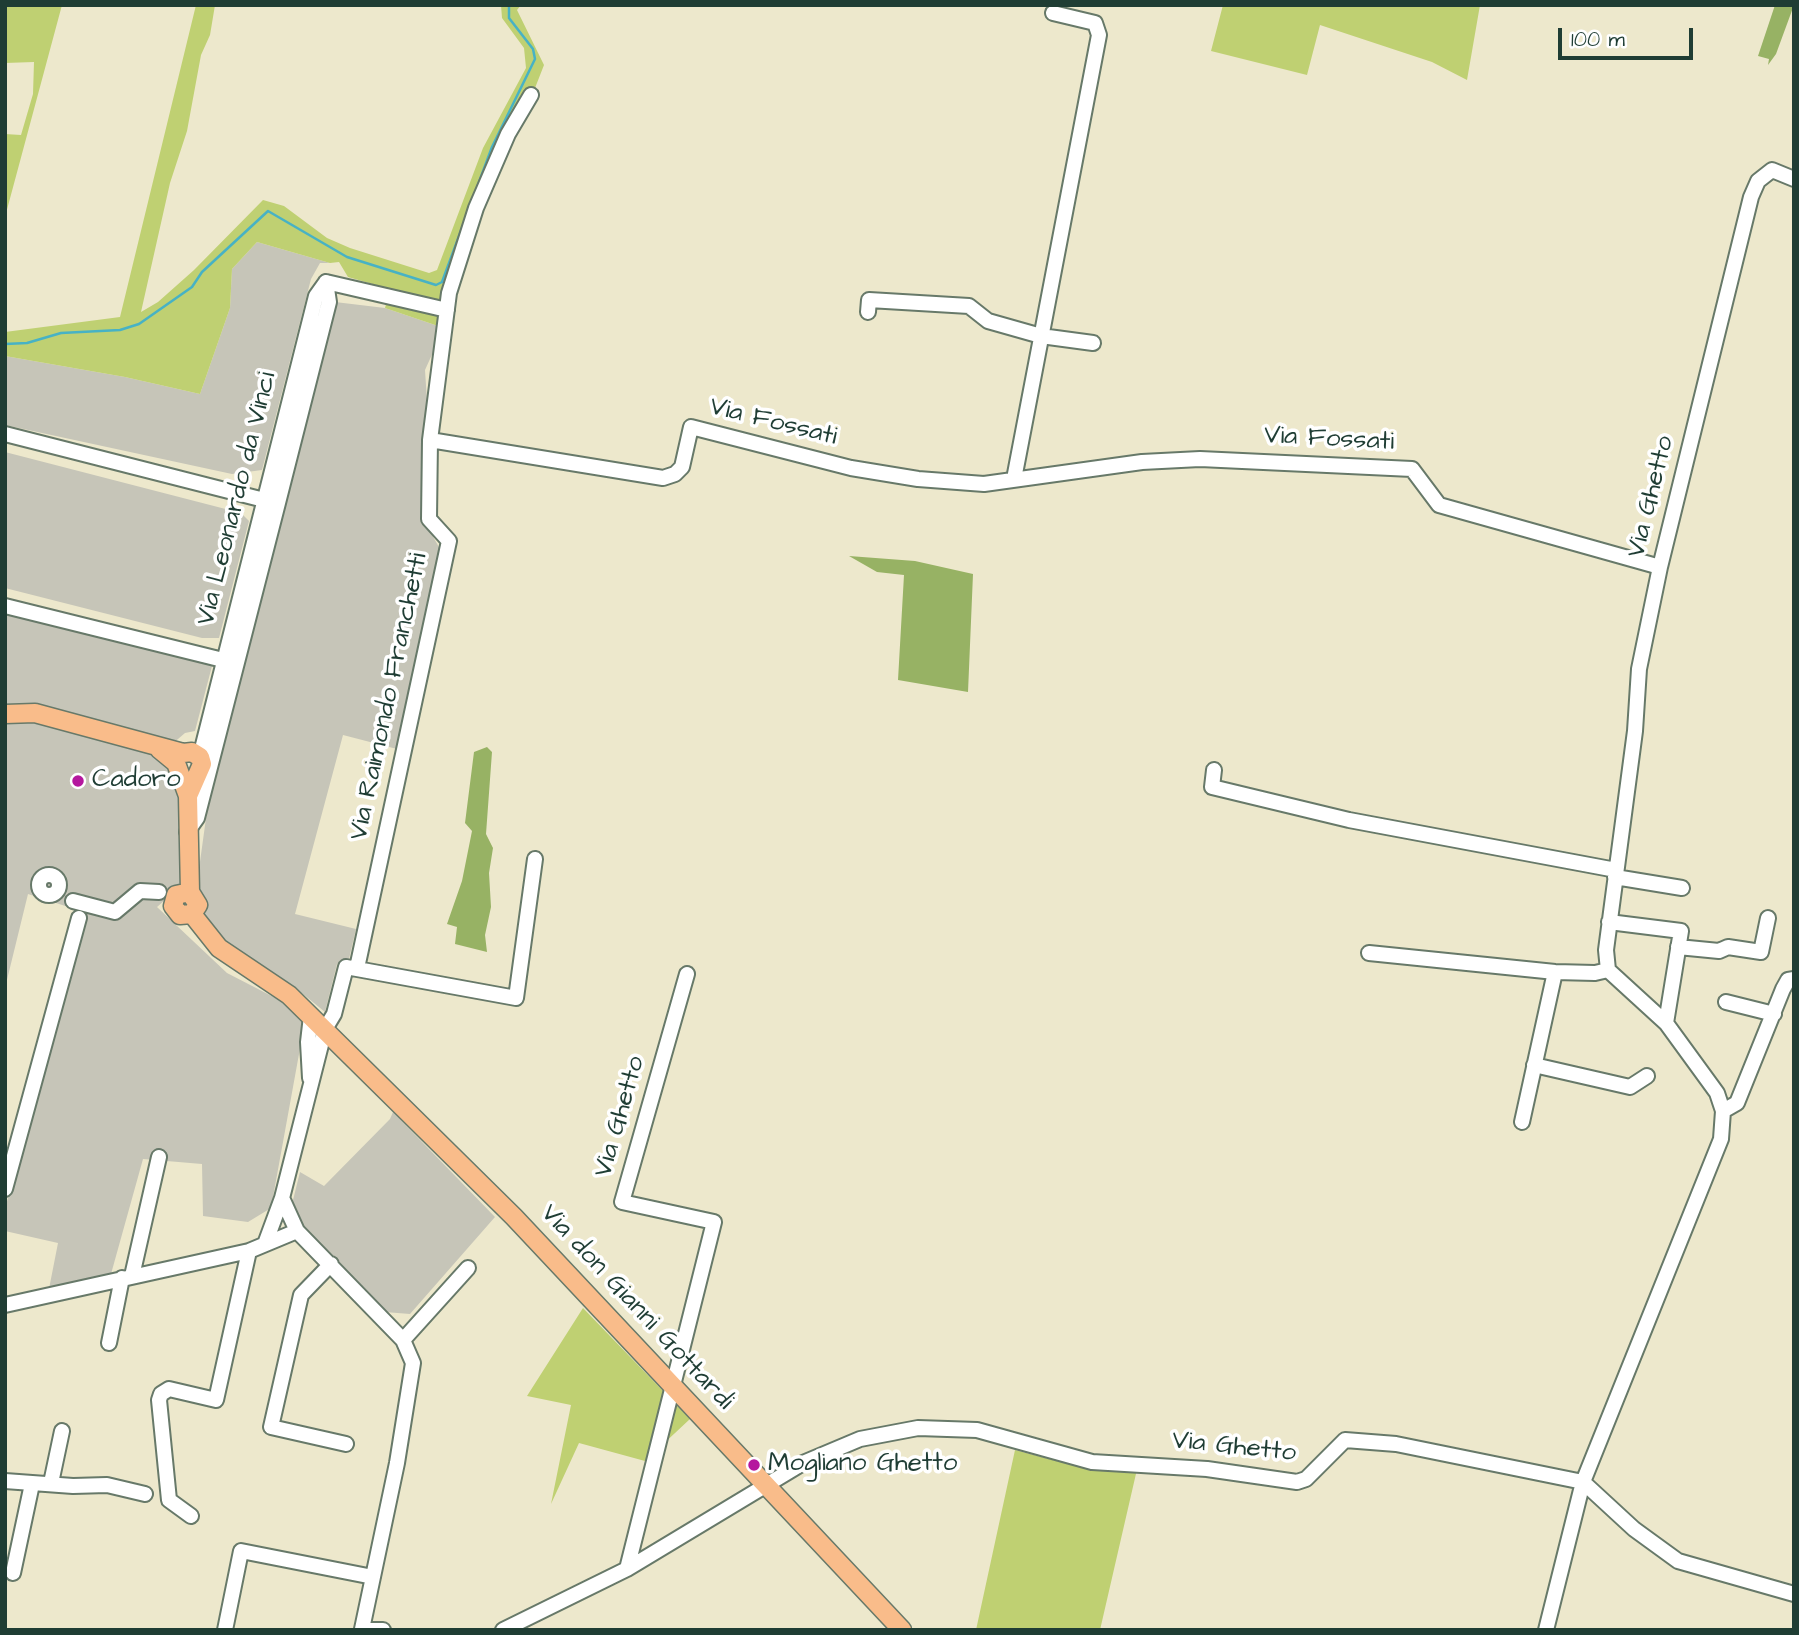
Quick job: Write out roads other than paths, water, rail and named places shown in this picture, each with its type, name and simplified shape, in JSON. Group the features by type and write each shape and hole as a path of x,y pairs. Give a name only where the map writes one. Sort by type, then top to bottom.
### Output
{"main road":[{"path":"5,714 34,713 154,745 188,762 184,893 198,905 184,913"},
{"name":"Via don Gianni Gottardi","path":"184,913 219,948 289,995 514,1217 902,1630"}],"street":[{"path":"1014,479 1099,35 1095,23 1053,13"},
{"path":"430,440 447,310 476,208 508,134 531,95"},
{"name":"Via Ghetto","path":"1608,970 1609,922 1635,731 1639,669 1660,567 1751,197 1758,181 1772,170 1794,179"},
{"name":"Via Leonardo da Vinci","path":"188,762 204,731 229,662 271,502 316,296 326,282 447,310"},
{"path":"868,312 869,300 969,306 988,321 1041,336 1093,344"},
{"name":"Via Fossati","path":"430,440 663,478 675,474 682,467 691,427 851,468 918,479 984,484 1142,462 1200,459 1412,469 1439,505 1660,567"},
{"path":"5,434 271,502"},
{"name":"Via Raimondo Franchetti","path":"325,1029 334,1014 346,967 357,968 449,541 429,519 430,440"},
{"path":"5,606 229,662 198,818 187,832"},
{"path":"1214,770 1212,787 1349,820 1682,888"},
{"path":"357,968 516,998 535,859"},
{"path":"73,901 59,881 50,875 41,879 41,891 51,895 73,901 115,912 140,891 184,893"},
{"path":"159,892 184,913"},
{"path":"5,1189 79,918"},
{"path":"1678,947 1719,951 1728,947 1761,952 1768,918"},
{"path":"1609,922 1681,932 1666,1023"},
{"path":"1368,953 1555,972 1595,973 1608,970 1666,1023 1717,1093 1723,1111 1721,1139 1583,1482 1546,1630"},
{"path":"1522,1122 1555,972"},
{"name":"Via Ghetto","path":"627,1569 714,1223 622,1202 687,974"},
{"path":"1723,1111 1737,1103 1783,989 1788,980 1794,979"},
{"path":"1726,1002 1774,1014"},
{"path":"311,1016 308,1042 311,1090"},
{"path":"265,1244 282,1198 325,1029"},
{"path":"1534,1065 1630,1087 1647,1076"},
{"path":"109,1343 159,1157"},
{"path":"282,1198 297,1231 403,1340 413,1363 397,1463 362,1629 383,1630"},
{"path":"5,1305 249,1251 297,1231"},
{"path":"191,1516 169,1500 160,1396 169,1390 216,1400 249,1251"},
{"path":"331,1264 301,1295 271,1427 346,1444"},
{"path":"403,1340 468,1268"},
{"name":"Via Ghetto","path":"503,1630 627,1569 803,1463 860,1439 918,1428 977,1430 1093,1462 1207,1469 1297,1482 1306,1479 1345,1440 1359,1439 1583,1482"},
{"path":"51,1483 62,1431"},
{"path":"5,1481 107,1485 145,1494"},
{"path":"1583,1482 1612,1505 1634,1529 1678,1561 1794,1594"},
{"path":"13,1573 32,1484"},
{"path":"225,1630 241,1551 373,1577"}],"waterway":[{"path":"5,344 27,343 61,333 120,330 139,324 192,287 202,272 268,211 347,257 436,285 442,282 492,147 535,59 533,49 509,18 509,5"}],"place":[{"name":"Cadoro","path":"78,781"},
{"name":"Mogliano Ghetto","path":"754,1465"}]}
